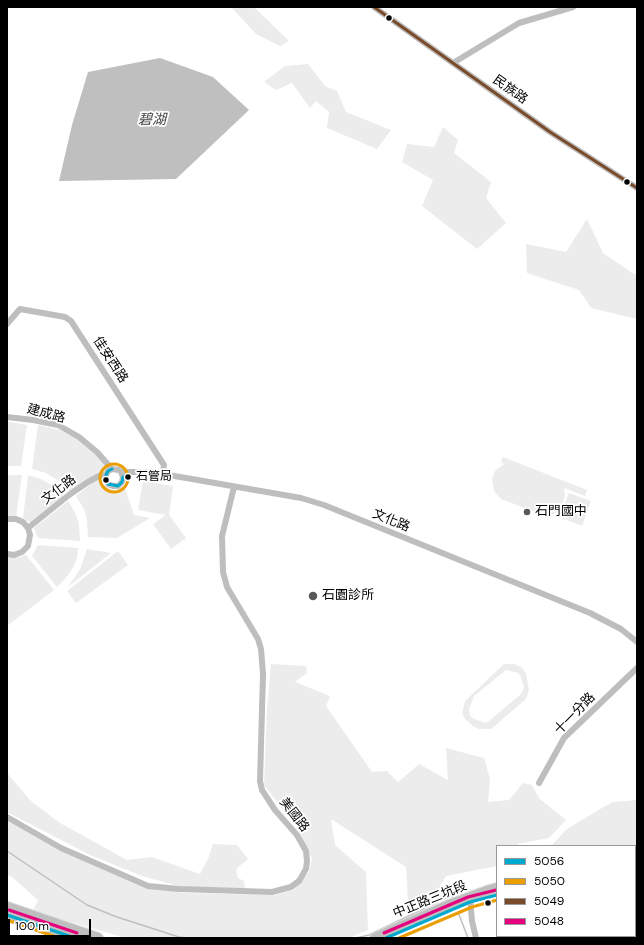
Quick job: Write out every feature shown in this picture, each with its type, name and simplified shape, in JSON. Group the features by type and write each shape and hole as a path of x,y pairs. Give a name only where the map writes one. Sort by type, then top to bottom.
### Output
{"main road":[{"name":"中正路三坑段","path":"386,938 496,888"},
{"name":"中正路三坑段","path":"375,938 449,905 496,895"},
{"path":"7,907 98,938"},
{"path":"7,915 75,938"}],"street":[{"name":"民族路","path":"374,7 424,44 550,132 637,188"},
{"path":"453,63 519,23 573,7"},
{"path":"630,184 637,181"},
{"name":"佳安西路","path":"7,324 20,309 65,317 71,321 164,465 163,474"},
{"name":"建成路","path":"7,417 58,425 80,437 97,452 112,469"},
{"name":"文化路","path":"28,528 69,495 99,476 106,475 108,471 112,469 119,470 121,472 163,474 301,498 324,505 590,613 621,629 637,642"},
{"path":"106,475 108,484 118,486 122,482 123,477 121,472"},
{"name":"美國路","path":"7,817 61,848 148,886 179,889 272,892 291,887 299,881 306,869 306,851 297,835 275,810 262,790 260,781 263,674 261,649 258,639 227,587 223,572 222,536 234,487"},
{"path":"7,519 13,518 20,520 28,528 30,539 25,550 14,555 7,554"},
{"name":"十一分路","path":"539,783 564,738 637,668"},
{"path":"470,900 472,921 476,938"}],"shaded area":[{"path":"231,7 254,7 289,41 280,46 256,34"},
{"path":"308,64 325,86 337,91 346,112 391,130 377,149 327,128 329,112 316,101 310,108 292,83 276,90 264,82 285,66"},
{"path":"443,127 458,140 454,153 491,182 486,198 506,223 477,249 422,206 433,180 402,162 407,144 434,147"},
{"path":"587,219 603,253 637,276 637,319 591,308 579,290 527,273 526,244 566,252"},
{"path":"7,422 27,425 21,466 7,466"},
{"path":"38,425 60,430 79,440 95,453 109,470 71,492 61,482 46,473 32,469"},
{"path":"503,457 587,490 585,496 564,488 565,496 562,506 555,513 546,516 501,499 494,491 492,479 495,471 504,464 501,462"},
{"path":"7,475 22,475 16,517 7,519"},
{"path":"28,475 41,479 55,487 64,497 31,523 23,518"},
{"path":"101,479 104,480 104,485 116,492 122,491 125,488 134,515 150,518 117,538 88,537 87,520 84,509 76,496 91,484"},
{"path":"143,481 173,486 169,515 186,538 171,549 153,524 166,515 138,510"},
{"path":"569,493 591,501 582,526 559,517"},
{"path":"68,501 76,514 79,525 80,541 38,538 34,528"},
{"path":"38,545 78,548 77,558 73,568 57,587 32,556"},
{"path":"87,549 111,553 68,587 80,569"},
{"path":"118,551 128,565 76,603 67,591"},
{"path":"7,555 11,557 20,557 26,555 54,590 7,626"},
{"path":"271,664 306,666 307,673 295,682 330,696 326,706 372,772 387,771 398,782 419,764 448,780 446,748 484,758 490,779 488,802 509,800 523,783 532,785 539,798 566,820 549,838 518,845 496,845 496,866 446,876 437,892 408,901 406,867 331,819 335,845 366,872 368,930 349,938 125,938 33,911 38,900 12,877 7,875 7,819 111,873 182,893 275,895 294,890 309,872 312,859 298,829 264,785 267,710"},
{"path":"504,664 514,664 521,667 526,673 529,690 526,699 491,729 479,729 465,719 462,713 465,701","holes":["506,670 518,673 521,677 524,688 521,694 486,723 472,718 469,709 474,696"]},
{"path":"7,773 31,801 60,823 127,860 152,857 200,874 208,859 213,844 237,845 248,859 236,869 238,878 244,881 245,889 182,887 142,876 90,855 7,812"},
{"path":"637,800 637,887 636,845 552,845 567,829 613,802"}],"water":[{"name":"碧湖","path":"160,58 213,77 249,110 176,179 59,181 72,125 88,72"}],"waterway":[{"path":"7,851 87,905 117,917 179,937 187,938"},
{"path":"356,938 369,935 452,895 453,898"},
{"path":"458,912 468,938"}],"transit line":[{"name":"5049","path":"374,7 550,132 637,188"},
{"name":"5050","path":"114,464 124,468 128,478 124,488 114,492 104,488 100,478 104,468 114,464"},
{"name":"5056","path":"112,469 108,471 106,475 108,484 118,486 122,482 123,477"},
{"name":"5048","path":"384,933 468,897 496,890"},
{"name":"5056","path":"386,938 470,902 496,895"},
{"name":"5050","path":"399,938 472,907 496,900"},
{"name":"5048","path":"9,910 77,933"},
{"name":"5056","path":"7,915 75,938"},
{"name":"5050","path":"7,920 59,938"}],"place":[{"name":"石管局","path":"128,477"},
{"name":"石門國中","path":"527,512"},
{"name":"石園診所","path":"313,596"}]}
